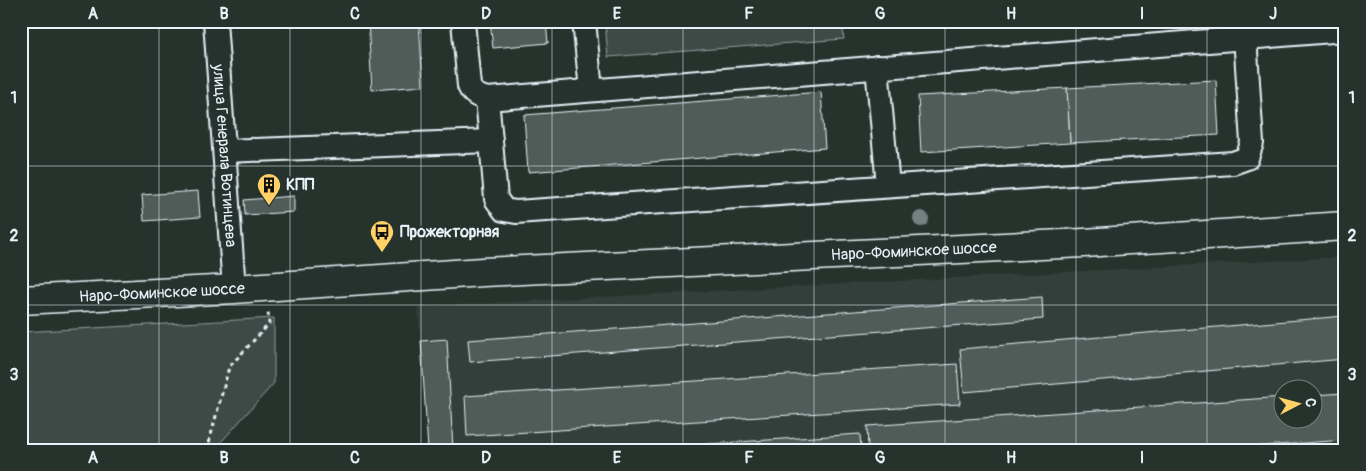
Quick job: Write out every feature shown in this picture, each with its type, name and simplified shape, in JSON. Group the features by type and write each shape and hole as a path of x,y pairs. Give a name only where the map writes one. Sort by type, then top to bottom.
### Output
{"main road":[{"name":"Наро-Фоминское шоссе","path":"21,300 234,289 483,272 1084,243 1345,226"}],"street":[{"name":"улица Генерала Вотинцева","path":"215,21 234,289"},
{"path":"463,21 469,86 476,96 487,99 878,67 1245,29 1345,30"},
{"path":"584,21 591,90"},
{"path":"487,99 496,199 504,210 516,212 1233,163 1247,158 1252,143 1245,29"},
{"path":"878,67 888,186"},
{"path":"225,151 491,141"}],"path":[{"path":"207,450 229,367 269,324 267,303"}],"shaded area":[{"path":"605,21 842,21 844,39 608,57"},
{"path":"1345,257 1345,450 428,450 418,307"},
{"path":"274,318 274,383 214,450 21,450 21,332"}],"building":[{"path":"289,21 340,21 340,22 289,26"},
{"path":"368,21 419,21 423,86 372,90"},
{"path":"490,21 546,21 548,43 493,48"},
{"path":"1216,80 1219,135 1070,143 1067,88"},
{"path":"1067,88 1070,143 921,152 918,96"},
{"path":"821,92 825,148 528,172 524,115"},
{"path":"198,191 200,217 144,221 142,195"},
{"name":"КПП","path":"294,196 294,212 245,215 244,200"},
{"path":"1042,297 1043,319 470,362 468,340"},
{"path":"1345,316 1345,359 964,392 960,349"},
{"path":"447,339 453,450 428,450 421,341"},
{"path":"957,364 960,404 467,436 465,396"},
{"path":"1345,393 1345,440 1207,450 868,450 867,426 1274,398 1274,428 1324,428 1324,394"},
{"path":"860,434 861,450 615,450"}],"place":[{"name":"КПП","path":"269,206"},
{"name":"Прожекторная","path":"382,253"}]}
